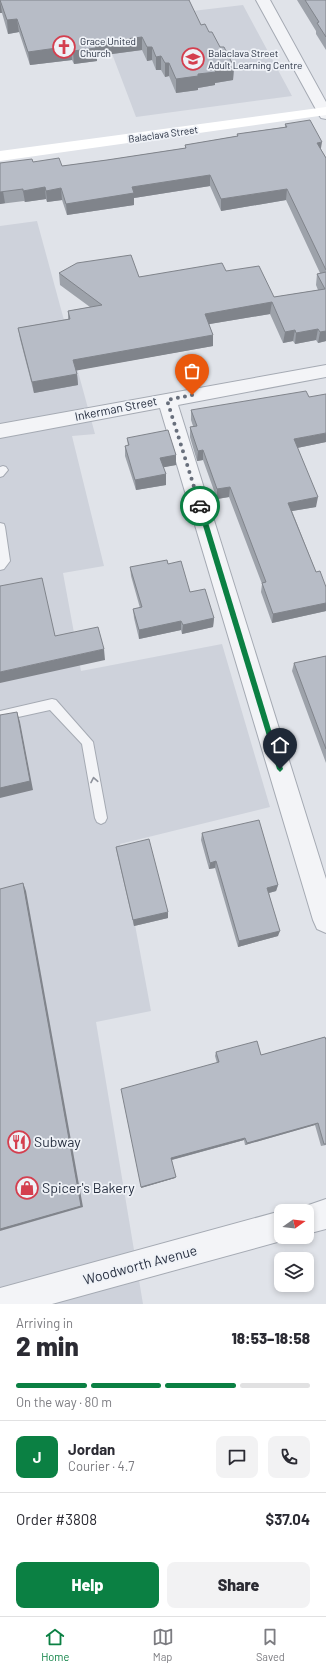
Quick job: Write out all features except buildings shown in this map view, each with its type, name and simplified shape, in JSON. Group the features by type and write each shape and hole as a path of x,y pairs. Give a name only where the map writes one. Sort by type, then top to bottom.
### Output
{"street":[{"path":"263,0 325,113"},
{"name":"Balaclava Street","path":"0,156 325,113"},
{"name":"Inkerman Street","path":"0,431 326,371"},
{"path":"167,400 326,920"},
{"path":"314,1217 326,1214"},
{"name":"Woodworth Avenue","path":"0,1304 274,1228"}],"lane":[{"path":"0,527 6,561 0,566"},
{"path":"0,716 52,704 87,742 101,818"}],"shaded area":[{"name":"Balaclava Street Adult Learning Centre","path":"243,5 292,96 136,117 100,22"},
{"path":"37,221 95,434 72,436 104,566 63,573 81,671 222,644 270,807 120,844 151,1011 96,1022 143,1304 0,1304 0,226"}],"way so far":[{"path":"192,395 167,400 200,506"}],"place":[{"name":"Grace United Church","path":"64,47"},
{"name":"Balaclava Street Adult Learning Centre","path":"193,59"},
{"name":"Subway","path":"19,1142"},
{"name":"Spicer's Bakery","path":"27,1188"}],"route":[{"path":"200,506 280,769"}]}
